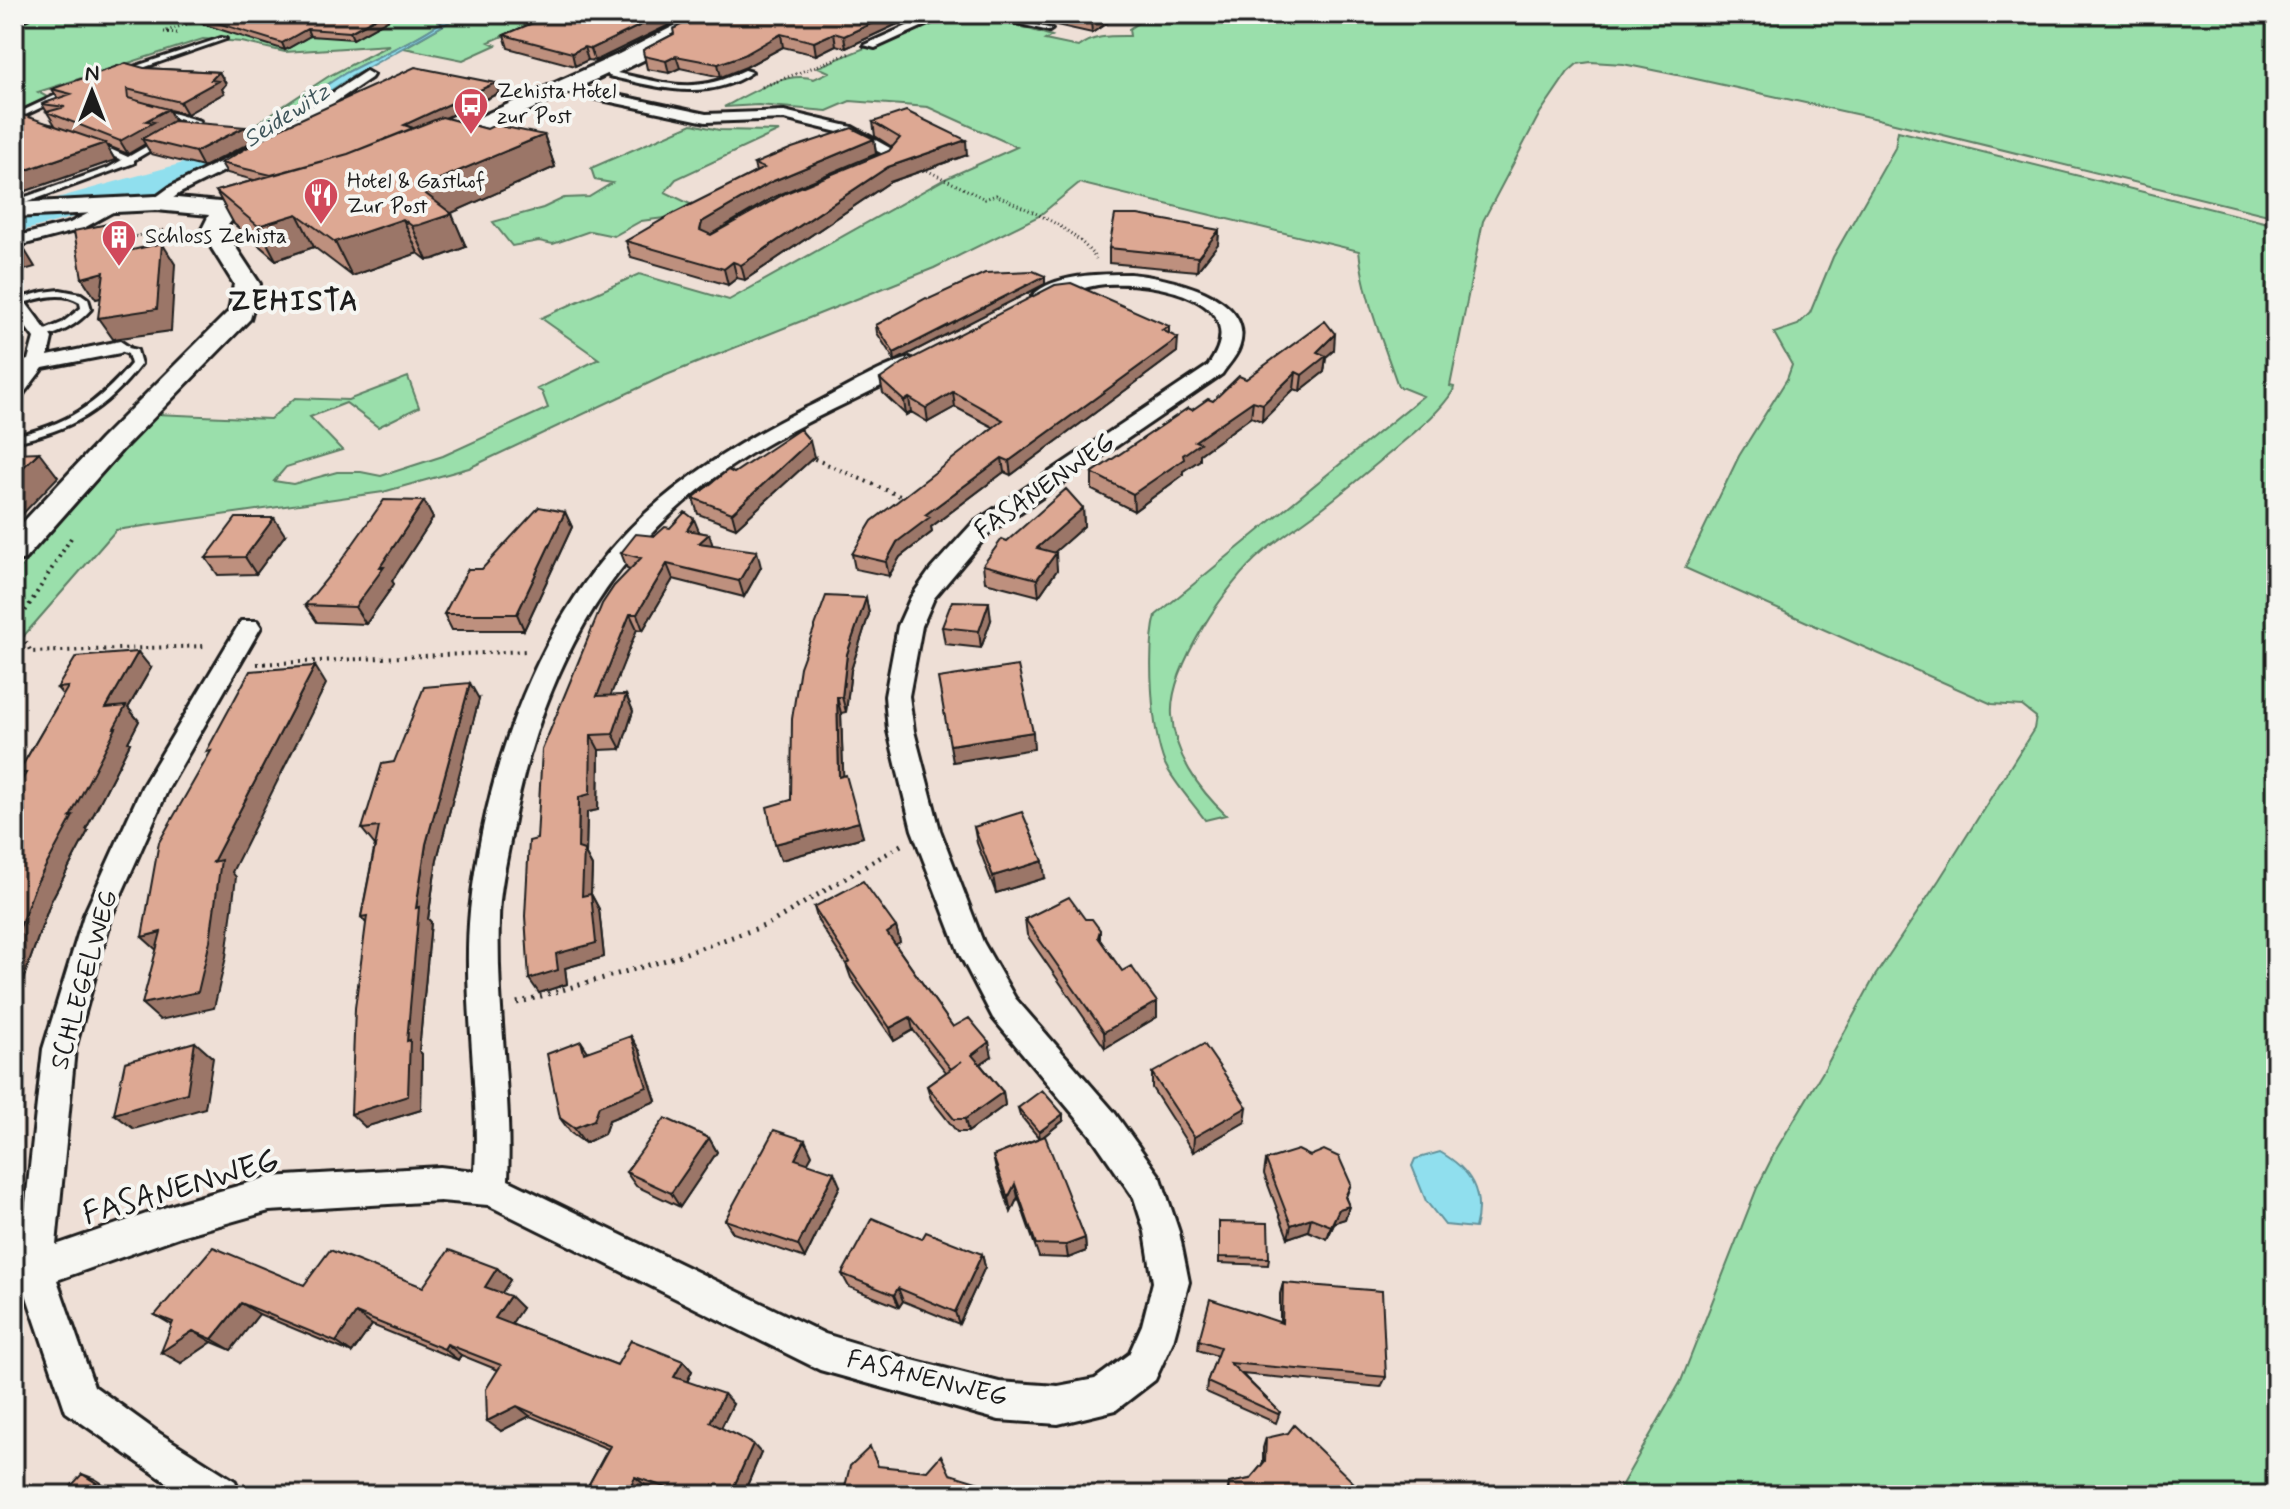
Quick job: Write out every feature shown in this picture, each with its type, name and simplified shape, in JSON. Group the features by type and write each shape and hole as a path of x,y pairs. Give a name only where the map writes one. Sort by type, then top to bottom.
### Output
{"main road":[{"path":"407,158 605,72 712,14"},
{"path":"14,552 111,445 241,313 248,292 247,284 213,231 217,220 231,210 292,193"},
{"path":"15,208 156,203 231,210"}],"street":[{"path":"14,20 30,14"},
{"path":"870,45 944,14"},
{"path":"156,203 253,151 366,75"},
{"path":"564,88 715,119 784,115 847,130 892,153 885,160 856,173"},
{"path":"14,242 76,226 101,206"},
{"name":"FASANENWEG","path":"25,1273 181,1219 269,1194 440,1184 491,1189 820,1351 912,1379 999,1401 1058,1405 1103,1397 1142,1367 1160,1328 1171,1282 1162,1232 1149,1190 1102,1123 1004,1008 957,919 926,830 901,731 897,696 904,649 923,597 958,550 980,529 1215,370 1232,344 1233,337 1227,316 1204,296 1168,283 1100,279 1057,289 1022,306"},
{"path":"14,393 37,363 43,338 17,305"},
{"path":"14,369 120,347"},
{"path":"491,1189 495,1138 485,1012 484,921 499,814 531,708 555,650 584,600 645,524 693,483 766,437 929,354"},
{"name":"SCHLEGELWEG","path":"221,1495 145,1447 79,1399 25,1273 59,1049 98,915 155,787 236,647"}],"lane":[{"path":"634,14 691,25"},
{"path":"983,14 1049,29"},
{"path":"111,76 223,39"},
{"path":"605,72 698,91 724,86 748,72"},
{"path":"45,129 15,117 81,87"},
{"path":"15,208 131,161 196,121 139,106"},
{"path":"82,140 131,161"},
{"path":"17,305 61,293 77,295 85,301 86,309 79,317 65,327 41,335"},
{"path":"14,439 51,432 68,425 123,381 136,364 133,352 120,347"}],"path":[{"path":"1401,14 1406,17"},
{"path":"715,119 763,86 870,45"},
{"path":"892,153 985,199 996,195 1060,228 1091,248 1100,270 1100,279"},
{"path":"116,241 172,228"},
{"path":"766,437 914,502"},
{"path":"74,533 21,618 21,632 31,652 200,646 381,661 418,656 555,650"},
{"path":"485,1012 666,960 767,925 926,830"}],"green space":[{"path":"34,14 452,14 413,39 344,74 260,133 215,159 145,183 109,189 173,171 206,157 329,76 389,45 285,52 242,42 203,39 38,92 49,98 14,112 14,21"},
{"path":"463,14 554,14 489,42 496,45 463,60 404,48"},
{"path":"948,14 1001,21 1052,36 1045,40 1078,47 1096,38 1130,36 1129,29 1151,14 2276,14 2276,217 1878,119 1682,76 1623,64 1577,64 1540,113 1483,221 1450,386 1454,387 1453,391 1412,434 1248,566 1217,605 1190,651 1180,674 1172,715 1177,743 1189,770 1226,815 1205,820 1173,778 1160,749 1151,668 1156,615 1423,396 1398,386 1370,303 1359,251 1079,183 1039,216 934,268 664,376 469,468 383,492 116,530 14,647 14,575 156,414 270,419 295,398 348,400 408,377 419,407 378,427 346,403 310,417 342,450 286,467 274,481 293,484 337,472 381,476 443,456 548,408 542,392 537,389 599,359 541,318 639,274 729,300 945,179 1017,147 928,107 850,101 827,111 758,105 724,107 780,80 814,79 829,72 818,67"},
{"path":"692,124 719,130 779,131 676,179 665,192 690,204 690,209 672,217 641,221 614,236 590,231 553,244 539,241 512,246 493,222 543,208 564,198 589,197 612,183 595,180 591,168"},
{"path":"1898,131 2276,225 2276,1495 1616,1495 1681,1381 1757,1188 1777,1148 1875,976 2034,729 2036,717 2022,706 1992,704 1685,568 1739,456 1787,379 1792,365 1774,333 1798,325 1810,313 1833,257 1895,148"}],"water":[{"path":"452,14 463,14 351,77 215,167 129,196 85,194 168,177 216,160 249,141 344,74 413,39"},
{"path":"1440,1152 1460,1166 1472,1183 1478,1203 1475,1228 1445,1225 1426,1201 1412,1166 1415,1159"}],"building":[{"path":"189,14 383,14 350,32 307,29 282,43"},
{"path":"554,14 664,14 591,49 584,47 572,53 504,35"},
{"path":"702,14 892,14 844,36 834,33 814,42 781,34 744,55 718,64 676,56 666,61 644,56 643,50 674,34 673,29"},
{"path":"1058,14 1102,14 1091,21"},
{"path":"126,63 144,68 219,72 211,80 218,81 180,102 127,89 128,98 168,109 146,121 154,122 120,141 47,112 65,107 42,104 71,94 52,89"},
{"path":"415,67 495,83 404,125 413,128 348,154 271,175 221,163 281,128"},
{"path":"906,111 966,140 888,167 741,265 733,262 724,269 626,241 764,168 754,164 792,148 852,128 874,139 771,182 702,222 700,230 711,235 786,193 889,151 900,138 873,122"},
{"path":"23,115 105,143 15,174 14,117"},
{"path":"442,117 487,129 495,125 544,135 418,188 452,214 412,226 403,219 335,242 297,214 258,226 216,191 348,154"},
{"path":"173,121 245,127 195,152 142,139"},
{"path":"1115,215 1138,215 1219,230 1198,257 1109,248"},
{"path":"117,222 124,252 162,243 157,309 98,318 104,272 82,278 74,231"},
{"path":"14,233 24,252 14,255"},
{"path":"1033,271 1045,276 894,353 876,325 926,298 985,273"},
{"path":"1071,283 1169,326 1162,330 1178,338 1009,461 1002,458 925,515 930,517 897,542 886,562 852,554 872,521 1003,420 953,392 926,408 909,398 904,401 880,379 903,363 1055,285"},
{"path":"1325,321 1335,334 1317,352 1326,356 1302,375 1296,372 1263,404 1253,401 1195,441 1200,443 1183,455 1184,459 1133,494 1092,473 1188,408 1192,410 1208,399 1213,401 1239,376 1246,379"},
{"path":"800,429 810,441 732,513 693,498 728,470 734,473"},
{"path":"39,452 14,476 14,453"},
{"path":"1066,489 1083,508 1037,548 1056,553 1037,579 983,565 1002,539 1007,541"},
{"path":"384,500 424,501 380,567 384,567 355,607 305,605 338,565"},
{"path":"539,507 565,512 517,614 444,614 468,569 482,569"},
{"path":"685,512 694,519 687,530 709,534 699,543 757,551 739,581 667,564 637,614 630,614 597,696 626,695 613,734 591,735 590,794 579,797 578,848 584,850 582,896 591,894 596,943 556,954 558,970 529,979 525,916 529,841 537,839 542,750 602,604 614,586 641,558 621,553 636,534 655,536 665,527 670,528"},
{"path":"236,518 274,518 245,557 206,558"},
{"path":"826,596 866,598 847,654 842,697 837,697 839,777 846,775 859,822 775,844 767,807 791,800 792,719 800,667"},
{"path":"952,601 989,602 979,631 942,627"},
{"path":"138,652 106,708 126,706 35,886 14,943 14,793 26,773 18,773 68,687 57,688 76,657"},
{"path":"315,666 213,862 221,860 210,941 198,992 142,1004 161,932 142,937 159,842 211,751 206,752 250,671"},
{"path":"1018,666 1033,732 950,745 938,678"},
{"path":"470,683 426,844 416,908 419,907 407,1041 410,1040 408,1096 351,1114 355,1008 367,916 361,917 379,827 362,829 382,764 394,762 424,687"},
{"path":"1022,812 1043,861 993,876 974,827"},
{"path":"863,881 896,927 887,933 953,1027 969,1018 989,1042 972,1055 1003,1092 965,1119 954,1119 927,1086 951,1069 910,1017 890,1028 846,964 850,962 814,907"},
{"path":"1069,897 1085,919 1092,919 1100,930 1098,937 1122,971 1131,966 1157,1002 1104,1032 1025,919"},
{"path":"631,1036 647,1087 599,1106 594,1120 574,1128 560,1118 547,1054 581,1041 584,1053"},
{"path":"195,1042 187,1093 114,1114 125,1062"},
{"path":"1204,1044 1247,1107 1194,1137 1152,1073"},
{"path":"1042,1090 1063,1114 1039,1132 1018,1108"},
{"path":"665,1118 709,1138 671,1193 626,1172"},
{"path":"774,1130 805,1140 795,1159 834,1172 798,1245 725,1220"},
{"path":"1045,1136 1085,1238 1066,1245 1036,1244 1015,1184 1008,1198 993,1156"},
{"path":"1298,1150 1310,1156 1324,1150 1339,1157 1351,1184 1345,1197 1349,1206 1339,1209 1331,1226 1311,1218 1291,1225 1266,1160"},
{"path":"872,1218 922,1239 926,1232 982,1254 955,1312 898,1288 894,1295 842,1274"},
{"path":"1219,1222 1268,1223 1269,1258 1219,1257"},
{"path":"213,1247 304,1285 330,1250 423,1287 449,1250 497,1268 485,1287 510,1296 495,1318 617,1365 631,1340 683,1361 674,1377 724,1394 710,1422 753,1444 730,1495 688,1495 635,1477 626,1495 583,1495 610,1446 517,1406 487,1421 486,1389 501,1365 447,1344 444,1349 356,1313 336,1342 241,1303 212,1339 193,1331 161,1352 173,1322 155,1315"},
{"path":"1283,1283 1382,1291 1386,1377 1230,1363 1280,1412 1278,1414 1207,1382 1220,1347 1199,1340 1210,1299 1282,1323"},
{"path":"1294,1425 1356,1485 1348,1495 1228,1495 1229,1483 1250,1479 1265,1461 1266,1438 1288,1433"},
{"path":"870,1447 878,1466 927,1471 941,1455 950,1474 1012,1495 843,1495 850,1466"},
{"path":"82,1474 115,1495 63,1495"}],"waterway":[{"name":"Seidewitz","path":"14,222 194,171"}],"place":[{"name":"Zehista Hotel zur Post","path":"471,136"},
{"name":"Hotel & Gasthof Zur Post","path":"321,226"},
{"name":"Schloss Zehista","path":"119,268"}],"district":[{"name":"ZEHISTA","path":"294,302"}]}
